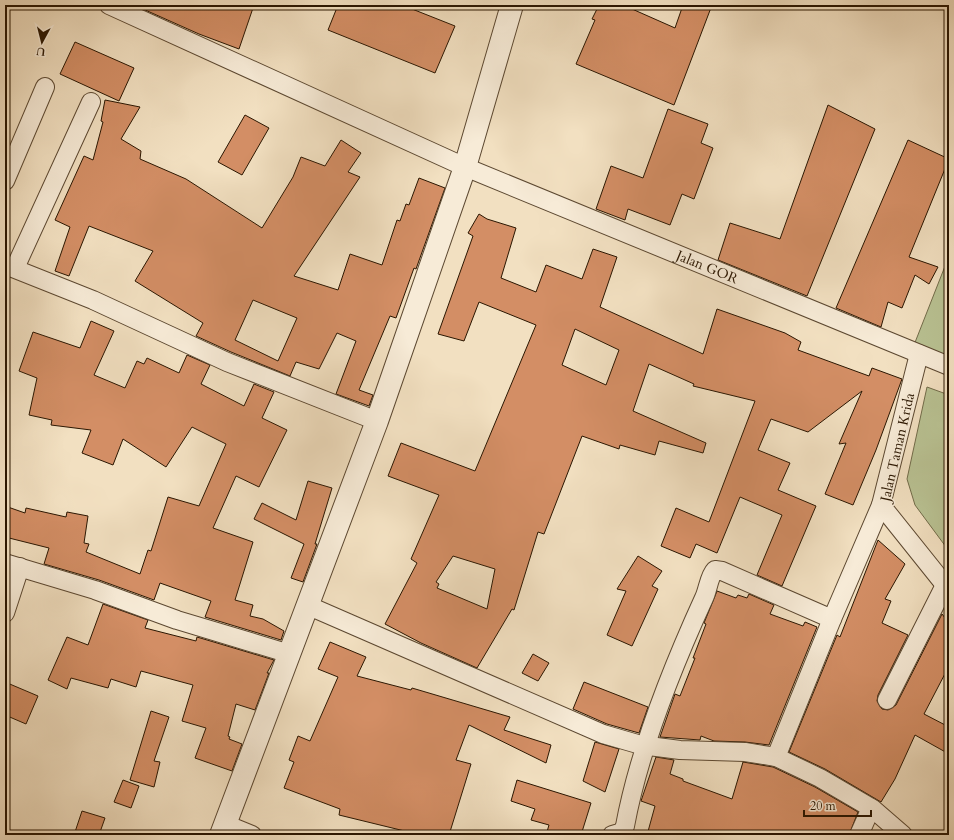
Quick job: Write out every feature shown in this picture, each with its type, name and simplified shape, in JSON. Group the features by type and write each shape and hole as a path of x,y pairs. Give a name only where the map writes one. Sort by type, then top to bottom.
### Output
{"street":[{"name":"Jalan GOR","path":"109,5 465,167 949,366"},
{"path":"252,835 223,830 309,606 377,421 465,167 512,5"},
{"path":"5,182 45,87"},
{"path":"91,102 10,267 93,300 226,362 377,421"},
{"name":"Jalan Taman Krida","path":"919,354 881,505 947,588"},
{"path":"776,758 832,619 881,505"},
{"path":"5,612 13,565 95,590 178,620 290,654"},
{"path":"612,835 622,832 625,826 646,746 690,630 715,570 722,571 832,619"},
{"path":"887,700 947,588"},
{"path":"309,606 603,734 646,746 680,750 745,752 776,758 820,778 871,808 903,835"},
{"path":"859,835 871,808"}],"green space":[{"path":"949,256 949,358 914,345"},
{"path":"927,387 949,395 949,551 915,505 907,479"}],"building":[{"path":"134,5 254,5 239,49 199,34"},
{"path":"338,5 402,5 455,26 435,73 328,30"},
{"path":"599,5 623,5 675,28 683,5 712,5 674,105 576,64 595,20 592,19"},
{"path":"75,42 134,68 119,101 60,74"},
{"path":"105,100 140,107 121,139 141,151 140,159 186,179 262,228 293,177 301,157 325,166 341,140 361,153 348,172 360,177 294,276 338,290 350,254 382,265 397,220 400,221 406,204 409,205 419,178 445,188 416,269 414,268 396,318 390,316 359,390 373,395 369,406 336,394 356,341 337,333 319,369 296,362 290,376 231,352 196,336 203,323 135,281 153,251 89,226 69,276 55,271 70,227 55,220 84,156 93,160 103,122 101,121","holes":["253,300 297,318 278,361 235,340"]},
{"path":"828,105 875,129 807,296 718,260 730,223 780,239"},
{"path":"668,109 708,124 701,143 713,148 694,199 682,194 670,225 628,209 625,220 596,209 611,166 643,178"},
{"path":"245,115 269,128 242,175 218,162"},
{"path":"908,140 949,159 909,257 938,267 929,284 915,275 902,308 888,302 881,327 836,308"},
{"path":"479,214 487,219 516,228 501,278 536,292 546,265 582,279 593,249 617,257 600,307 703,354 717,309 785,333 801,342 798,350 869,376 872,368 902,379 876,450 853,505 825,494 846,443 839,444 862,391 808,432 771,419 758,450 790,463 778,490 816,506 782,586 757,575 782,515 740,497 717,553 696,544 690,558 661,546 676,508 709,522 755,401 693,386 694,384 649,364 633,411 706,443 703,453 659,441 655,455 620,445 619,449 582,436 544,534 538,532 514,610 512,609 477,668 421,643 385,624 417,563 411,559 439,495 388,476 401,443 475,471 536,325 479,302 464,341 438,334 473,236 468,233","holes":["575,329 619,350 606,385 562,365","453,556 495,569 487,609 437,588 439,584 436,582"]},
{"path":"91,321 114,331 94,375 125,388 137,361 144,364 147,358 179,373 187,355 210,365 201,384 244,406 254,384 274,392 262,418 287,430 259,487 236,476 213,528 253,542 235,600 253,605 250,616 263,619 284,631 281,640 205,617 211,601 160,583 154,600 99,580 44,564 49,548 5,537 5,506 25,513 26,508 66,517 67,512 88,516 84,543 89,544 86,552 140,574 148,550 151,551 168,497 199,506 226,444 192,427 166,467 123,439 113,465 82,453 91,430 51,425 52,420 29,415 37,378 19,371 33,332 80,348"},
{"path":"308,481 332,488 315,544 317,544 303,582 291,578 304,544 254,519 262,503 296,520"},
{"path":"878,540 905,564 885,599 891,601 882,623 908,635 878,695 877,701 882,709 888,710 896,705 942,614 949,623 949,666 924,714 949,727 949,754 915,735 895,779 881,802 825,769 789,752 837,635 840,637"},
{"path":"638,556 662,571 652,586 658,589 632,646 607,635 626,591 617,589"},
{"path":"717,591 736,598 738,595 747,598 749,594 774,605 770,614 803,626 805,622 817,627 769,745 745,742 714,741 701,736 700,740 660,737 675,694 680,696 695,658 693,658 706,624 704,623"},
{"path":"103,604 148,620 145,628 196,641 197,637 274,660 267,673 269,673 255,710 236,704 228,736 230,737 229,739 242,744 232,771 195,758 206,728 182,721 193,685 141,671 136,687 111,679 108,688 71,678 67,689 48,680 67,637 88,645"},
{"path":"330,642 366,657 357,676 411,690 412,688 510,717 504,730 551,745 546,763 469,725 456,760 471,764 449,835 421,835 339,815 340,809 284,788 294,762 289,760 298,736 310,741 338,677 318,669"},
{"path":"533,654 549,663 538,681 522,673"},
{"path":"5,682 38,696 26,724 5,715"},
{"path":"584,682 648,707 639,733 607,724 573,709"},
{"path":"151,711 169,717 154,761 160,762 154,787 130,780"},
{"path":"595,742 619,749 605,792 583,781"},
{"path":"656,757 674,760 670,774 683,779 683,781 732,799 743,762 773,767 815,787 858,812 849,835 647,835 655,806 641,801"},
{"path":"123,780 139,786 131,808 114,802"},
{"path":"517,780 591,803 581,835 546,835 549,825 531,820 535,809 511,801"},
{"path":"82,811 105,818 99,835 74,835"}]}
